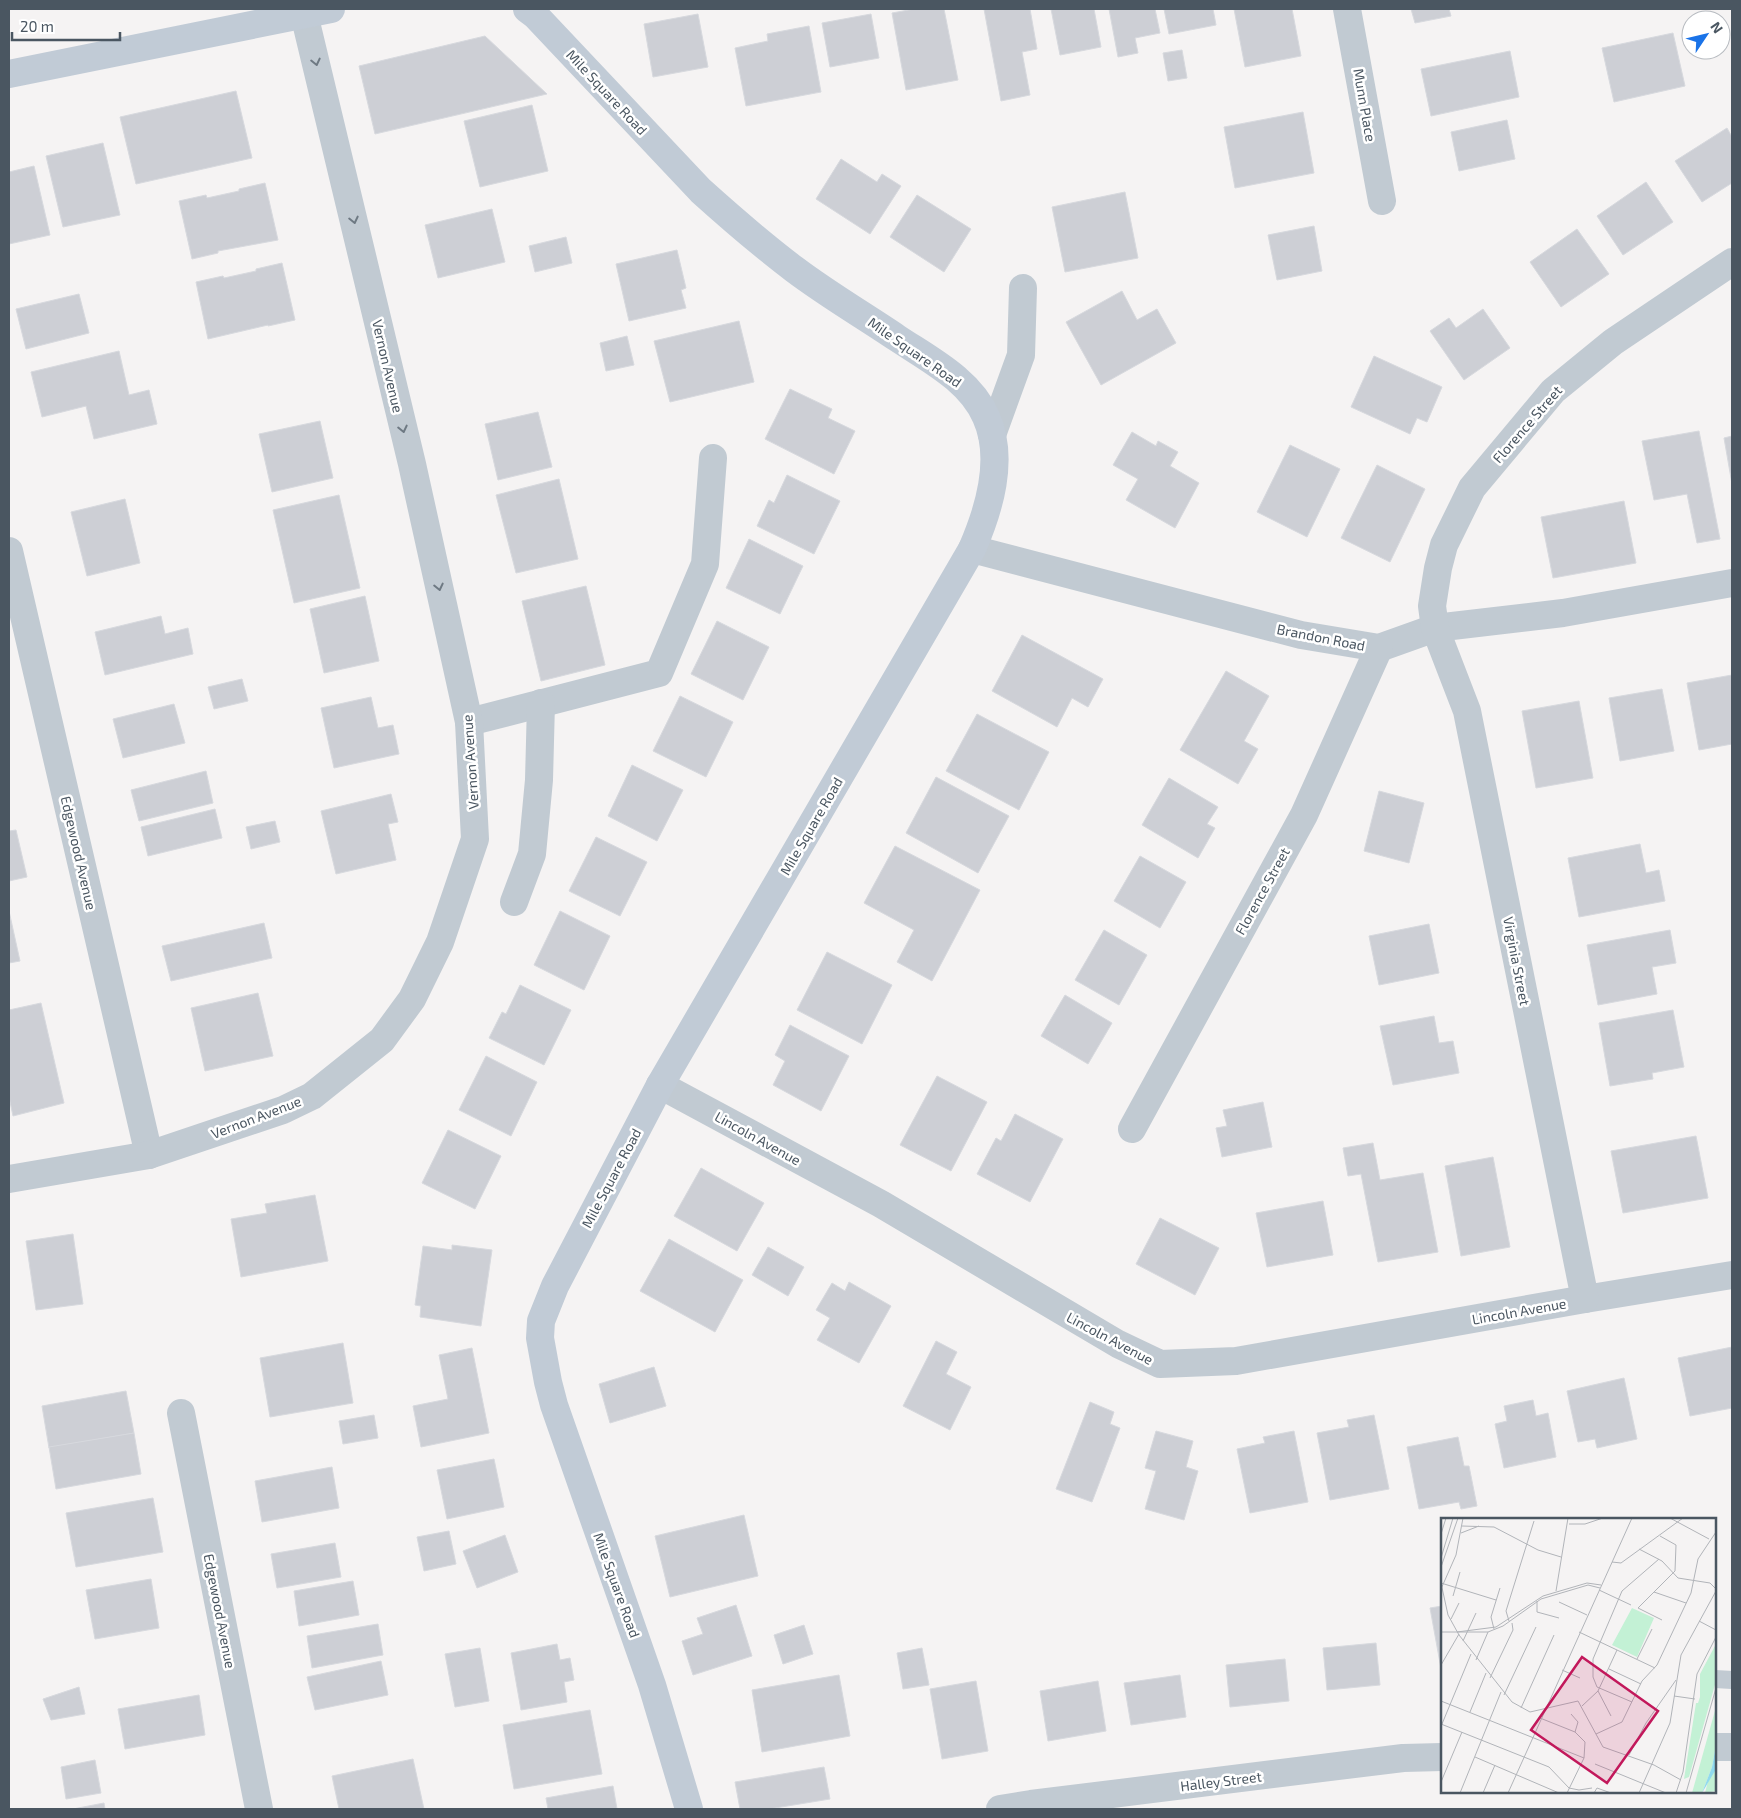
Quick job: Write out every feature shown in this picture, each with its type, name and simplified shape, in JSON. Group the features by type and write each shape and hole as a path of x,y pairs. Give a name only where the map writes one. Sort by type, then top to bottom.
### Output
{"street":[{"path":"9,74 331,9"},
{"name":"Mile Square Road","path":"526,9 535,15 701,191 731,218 800,273 957,379 980,404 992,435 994,458 992,486 981,529 972,549 660,1084 554,1286 541,1321 540,1338 554,1405 652,1684 681,1776 689,1809"},
{"name":"Munn Place","path":"1348,9 1382,201"},
{"name":"Vernon Avenue","path":"9,1179 149,1155 283,1110 312,1096 382,1040 412,1000 440,942 475,839 469,722 412,464 304,14"},
{"name":"Florence Street","path":"1434,628 1432,606 1444,545 1472,488 1553,391 1613,342 1732,262"},
{"path":"992,435 1021,355 1023,288"},
{"path":"469,722 658,673 705,564 714,458"},
{"name":"Brandon Road","path":"972,549 1301,635 1379,648 1434,628 1562,614 1732,582"},
{"name":"Edgewood Avenue","path":"9,552 149,1155"},
{"name":"Virginia Street","path":"1434,628 1467,711 1585,1299"},
{"name":"Florence Street","path":"1132,1128 1304,814 1379,648"},
{"path":"514,902 532,854 539,780 541,703"},
{"name":"Lincoln Avenue","path":"660,1084 881,1204 1118,1344 1160,1364 1236,1361 1732,1275"},
{"name":"Edgewood Avenue","path":"181,1412 259,1809"},
{"path":"1716,1747 1732,1746"},
{"name":"Halley Street","path":"1000,1809 1393,1760 1441,1757"}],"lane":[{"path":"1716,1679 1732,1680"}],"building":[{"path":"914,9 944,9 958,80 906,90 892,13"},
{"path":"984,9 1030,9 1037,49 1022,52 1030,95 1001,101"},
{"path":"1051,9 1094,9 1101,47 1060,55"},
{"path":"1109,9 1155,9 1160,33 1135,38 1138,53 1118,57"},
{"path":"1164,9 1213,9 1216,25 1169,34"},
{"path":"1234,9 1292,9 1301,56 1245,67"},
{"path":"1411,9 1449,9 1451,16 1415,23"},
{"path":"698,14 708,67 653,77 644,24"},
{"path":"871,14 879,58 830,67 822,23"},
{"path":"809,26 821,92 746,106 735,48 768,41 767,34"},
{"path":"1673,33 1685,86 1614,102 1602,48"},
{"path":"485,36 547,94 375,134 359,66"},
{"path":"1182,50 1187,78 1168,81 1163,53"},
{"path":"1510,51 1519,97 1431,116 1421,69"},
{"path":"236,91 252,158 136,184 120,117"},
{"path":"532,105 548,171 480,187 464,121"},
{"path":"1303,112 1314,173 1235,188 1224,127"},
{"path":"1507,120 1515,159 1459,171 1451,132"},
{"path":"1727,128 1732,137 1732,183 1702,202 1675,161"},
{"path":"103,143 120,215 63,227 46,156"},
{"path":"841,159 877,182 882,174 901,186 870,234 816,199"},
{"path":"34,166 50,235 9,244 9,172"},
{"path":"1646,182 1673,222 1623,255 1597,216"},
{"path":"265,183 278,240 218,251 218,253 192,259 179,201 206,195 207,198"},
{"path":"1125,192 1138,258 1065,272 1052,207"},
{"path":"917,195 971,229 944,272 890,237"},
{"path":"492,209 505,262 438,278 425,225"},
{"path":"1314,226 1322,271 1277,280 1268,235"},
{"path":"1577,229 1609,274 1561,307 1530,262"},
{"path":"566,237 572,263 535,272 529,246"},
{"path":"677,250 686,288 681,290 686,308 629,321 616,264"},
{"path":"282,263 295,320 208,339 196,282 256,271 256,269"},
{"path":"1122,291 1137,320 1157,309 1176,343 1101,385 1066,322"},
{"path":"79,294 89,333 26,349 16,309"},
{"path":"1483,309 1510,348 1464,380 1430,331 1449,318 1456,328"},
{"path":"739,321 754,382 670,402 654,341"},
{"path":"627,336 634,365 606,371 600,343"},
{"path":"119,351 129,395 149,390 157,424 94,439 86,406 42,417 31,372"},
{"path":"1374,356 1442,387 1427,422 1417,418 1410,434 1351,407"},
{"path":"790,389 832,409 828,418 855,431 834,474 765,439"},
{"path":"538,412 552,467 498,480 485,424"},
{"path":"320,421 333,478 272,492 259,434"},
{"path":"1699,431 1720,539 1697,543 1687,494 1654,500 1642,441"},
{"path":"1132,432 1156,446 1158,441 1178,452 1170,466 1199,483 1175,528 1126,500 1138,479 1113,465"},
{"path":"1732,436 1732,484 1724,438"},
{"path":"1290,445 1340,469 1307,537 1257,512"},
{"path":"1377,465 1425,489 1390,562 1341,538"},
{"path":"787,475 840,501 814,554 757,526 769,500 774,503"},
{"path":"559,479 578,559 516,573 496,495"},
{"path":"339,495 360,588 294,603 273,510"},
{"path":"125,499 140,563 87,576 71,512"},
{"path":"1624,501 1636,563 1553,578 1541,517"},
{"path":"749,539 803,566 780,614 726,588"},
{"path":"586,586 605,665 541,681 522,601"},
{"path":"365,596 379,661 324,673 310,609"},
{"path":"161,616 165,634 188,628 193,654 105,675 95,632"},
{"path":"717,621 769,647 743,700 691,674"},
{"path":"1022,635 1103,679 1088,707 1072,698 1057,727 992,691"},
{"path":"1226,671 1269,696 1244,741 1258,749 1238,784 1180,750"},
{"path":"1732,675 1732,744 1699,750 1687,683"},
{"path":"242,679 248,701 214,709 208,687"},
{"path":"1662,689 1674,751 1620,761 1609,698"},
{"path":"680,696 733,722 706,777 653,751"},
{"path":"371,697 378,728 393,725 399,754 334,768 321,708"},
{"path":"1579,701 1593,778 1536,788 1522,711"},
{"path":"174,704 185,743 123,758 113,719"},
{"path":"977,714 1049,752 1019,810 946,771"},
{"path":"632,765 683,790 657,841 608,816"},
{"path":"206,771 213,803 139,821 131,790"},
{"path":"936,777 1009,816 978,873 906,833"},
{"path":"1169,778 1218,807 1207,824 1215,828 1198,858 1142,825"},
{"path":"1379,791 1424,803 1409,863 1364,851"},
{"path":"391,794 398,822 388,824 396,860 336,874 321,811"},
{"path":"215,809 222,838 148,856 141,827"},
{"path":"275,821 280,842 251,849 246,827"},
{"path":"16,830 27,877 9,881 9,831"},
{"path":"596,837 647,862 620,916 569,891"},
{"path":"1640,844 1646,873 1659,870 1665,901 1579,917 1568,858"},
{"path":"895,846 980,890 932,981 897,962 914,930 864,903"},
{"path":"1140,856 1186,882 1160,928 1114,901"},
{"path":"9,911 20,961 9,963"},
{"path":"560,911 610,936 584,990 534,965"},
{"path":"264,923 272,958 171,981 162,946"},
{"path":"1429,924 1439,973 1379,985 1369,936"},
{"path":"1104,930 1147,955 1119,1005 1075,980"},
{"path":"1670,930 1676,963 1652,967 1657,994 1598,1005 1587,945"},
{"path":"827,952 892,985 862,1044 797,1010"},
{"path":"520,985 571,1010 544,1065 489,1038 502,1012 506,1014"},
{"path":"258,993 273,1056 205,1071 191,1008"},
{"path":"1065,995 1112,1023 1088,1064 1041,1036"},
{"path":"41,1003 64,1103 13,1116 9,1097 9,1010"},
{"path":"1673,1010 1684,1067 1652,1073 1653,1079 1610,1086 1599,1023"},
{"path":"1434,1016 1439,1043 1453,1041 1459,1073 1393,1085 1380,1026"},
{"path":"790,1025 849,1056 821,1111 773,1085 785,1061 775,1055"},
{"path":"486,1056 537,1082 511,1136 459,1110"},
{"path":"937,1076 987,1102 951,1171 900,1145"},
{"path":"1263,1102 1272,1147 1222,1157 1216,1128 1227,1126 1223,1110"},
{"path":"1015,1114 1063,1139 1030,1202 977,1174 996,1138 1001,1141"},
{"path":"448,1130 501,1156 475,1209 422,1183"},
{"path":"1696,1136 1708,1198 1623,1213 1611,1151"},
{"path":"1373,1143 1380,1180 1423,1173 1438,1252 1378,1262 1361,1174 1348,1176 1343,1148"},
{"path":"1493,1157 1510,1247 1461,1256 1445,1166"},
{"path":"701,1168 764,1203 737,1251 674,1216"},
{"path":"315,1195 328,1261 241,1277 231,1219 267,1213 265,1204"},
{"path":"1323,1201 1333,1255 1267,1267 1256,1213"},
{"path":"1160,1218 1219,1248 1195,1295 1136,1264"},
{"path":"73,1234 83,1304 36,1310 26,1241"},
{"path":"669,1239 743,1280 715,1332 640,1291"},
{"path":"452,1245 492,1250 481,1326 420,1317 421,1306 415,1305 423,1246 452,1250"},
{"path":"768,1247 804,1267 788,1296 752,1275"},
{"path":"849,1282 891,1306 859,1363 817,1340 830,1318 816,1310 832,1283 845,1291"},
{"path":"936,1341 957,1352 946,1374 971,1387 950,1430 903,1406"},
{"path":"343,1343 353,1403 270,1417 260,1358"},
{"path":"1732,1347 1732,1408 1690,1416 1678,1358"},
{"path":"472,1348 489,1433 421,1447 413,1406 448,1399 439,1355"},
{"path":"654,1367 666,1406 610,1423 599,1384"},
{"path":"1624,1378 1637,1439 1597,1448 1595,1439 1578,1442 1567,1391"},
{"path":"126,1391 134,1433 49,1448 42,1406"},
{"path":"1533,1400 1536,1416 1548,1413 1556,1457 1504,1468 1495,1424 1507,1421 1504,1406"},
{"path":"1090,1402 1114,1412 1110,1424 1120,1428 1092,1502 1056,1489"},
{"path":"374,1415 378,1438 343,1444 339,1421"},
{"path":"1374,1415 1389,1489 1330,1500 1317,1433 1349,1427 1347,1420"},
{"path":"1156,1431 1193,1441 1186,1467 1198,1471 1184,1520 1145,1509 1156,1471 1145,1468"},
{"path":"1294,1431 1308,1502 1250,1513 1237,1449 1265,1443 1263,1437"},
{"path":"134,1433 141,1474 56,1489 49,1447"},
{"path":"1458,1437 1464,1466 1469,1466 1477,1506 1461,1509 1459,1502 1419,1509 1407,1447"},
{"path":"494,1459 504,1507 447,1519 437,1470"},
{"path":"332,1467 339,1508 262,1522 255,1481"},
{"path":"153,1498 163,1552 76,1567 66,1513"},
{"path":"744,1515 758,1576 670,1597 655,1536"},
{"path":"449,1531 456,1564 424,1571 417,1537"},
{"path":"505,1535 518,1572 477,1588 463,1551"},
{"path":"335,1543 341,1577 277,1588 271,1554"},
{"path":"151,1579 159,1628 95,1639 86,1590"},
{"path":"353,1581 359,1615 299,1626 294,1591"},
{"path":"736,1605 752,1656 693,1675 682,1641 703,1634 697,1618"},
{"path":"1441,1606 1441,1668 1430,1608"},
{"path":"378,1624 383,1655 312,1668 307,1636"},
{"path":"804,1625 813,1654 783,1664 774,1635"},
{"path":"1376,1643 1380,1685 1327,1690 1323,1648"},
{"path":"557,1644 560,1660 570,1658 574,1680 564,1682 567,1702 521,1710 511,1653"},
{"path":"480,1648 489,1701 455,1707 445,1654"},
{"path":"922,1648 929,1685 903,1689 897,1653"},
{"path":"1285,1659 1289,1701 1230,1707 1226,1665"},
{"path":"381,1661 388,1695 315,1710 307,1677"},
{"path":"839,1675 850,1736 762,1752 752,1690"},
{"path":"1180,1675 1186,1717 1131,1725 1124,1683"},
{"path":"976,1681 988,1751 942,1759 930,1689"},
{"path":"1098,1681 1106,1731 1048,1741 1040,1691"},
{"path":"79,1687 85,1714 51,1720 43,1699"},
{"path":"199,1695 205,1735 125,1749 118,1709"},
{"path":"590,1710 602,1774 514,1789 503,1725"},
{"path":"413,1759 424,1809 339,1809 332,1776"},
{"path":"95,1760 101,1793 66,1799 61,1767"},
{"path":"824,1767 830,1799 769,1809 740,1809 735,1782"},
{"path":"613,1786 617,1809 548,1809 546,1798"},
{"path":"104,1803 105,1809 73,1809"}]}
